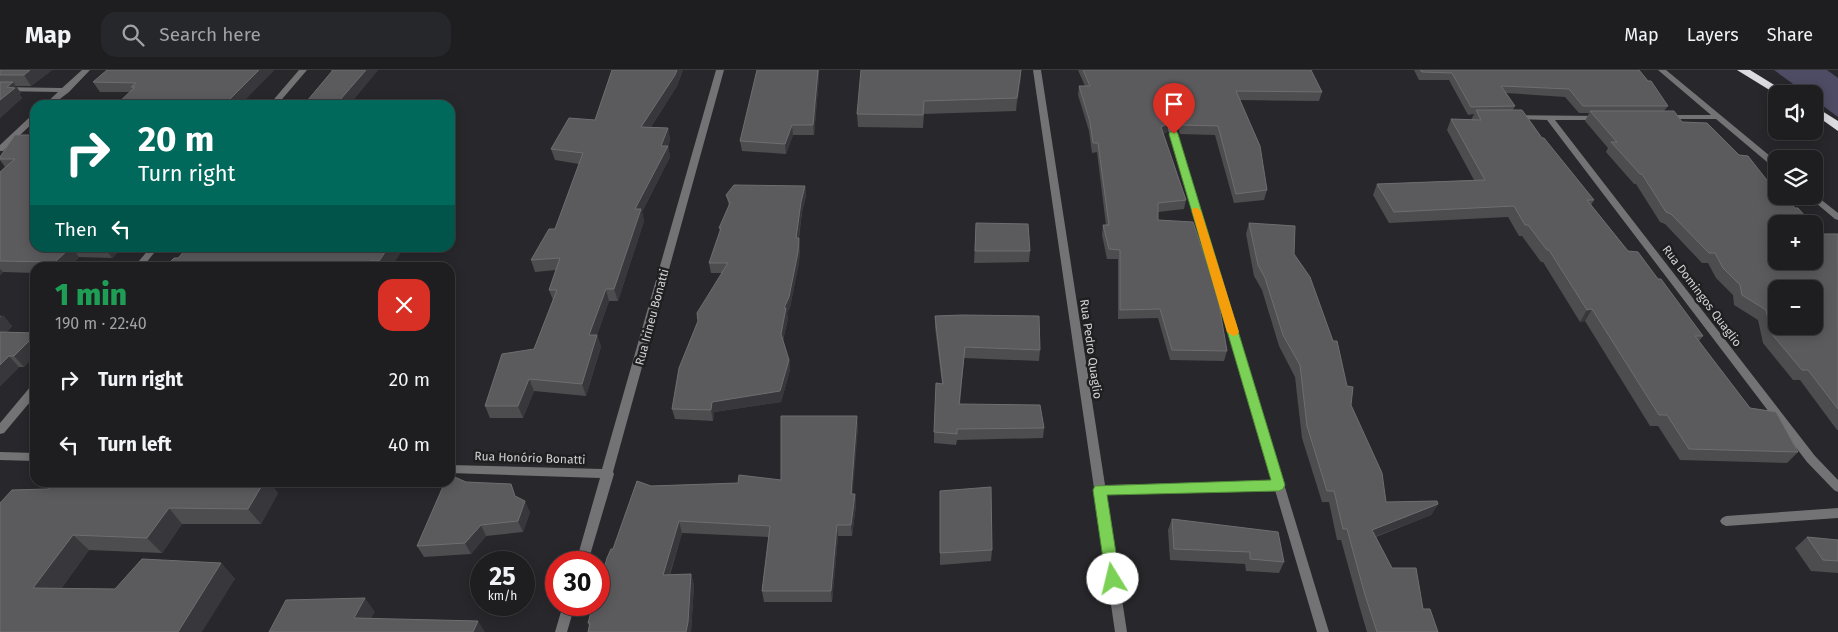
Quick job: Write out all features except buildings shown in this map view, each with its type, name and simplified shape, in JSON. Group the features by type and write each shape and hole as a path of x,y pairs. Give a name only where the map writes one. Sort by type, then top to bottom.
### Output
{"highway":[{"path":"1742,70 1768,85"},
{"path":"1761,70 1781,85"},
{"path":"1823,116 1838,127"}],"street":[{"path":"54,100 86,70"},
{"path":"277,100 303,70"},
{"name":"Rua Irineu Bonatti","path":"585,551 720,70"},
{"name":"Rua Pedro Quaglio","path":"1038,70 1121,632"},
{"path":"1662,70 1768,158"},
{"path":"0,89 66,90"},
{"path":"1163,99 1323,632"},
{"path":"1510,117 1609,118"},
{"path":"1659,117 1718,117"},
{"name":"Rua Domingos Quaglio","path":"1550,118 1811,459 1838,487"},
{"path":"0,148 30,121"},
{"path":"1823,204 1838,217"},
{"path":"142,262 151,252"},
{"path":"0,430 30,395"},
{"path":"0,456 30,457"},
{"name":"Rua Honório Bonatti","path":"455,469 608,474"},
{"path":"1099,490 1279,485"},
{"path":"1726,521 1838,513"},
{"path":"561,632 566,616"}],"shaded area":[{"path":"1774,70 1827,70 1838,78 1838,117 1823,106 1823,85 1795,85"}],"slow traffic":[{"path":"1197,211 1233,332"}],"route":[{"path":"1113,579 1099,490 1279,485 1174,134"}]}
